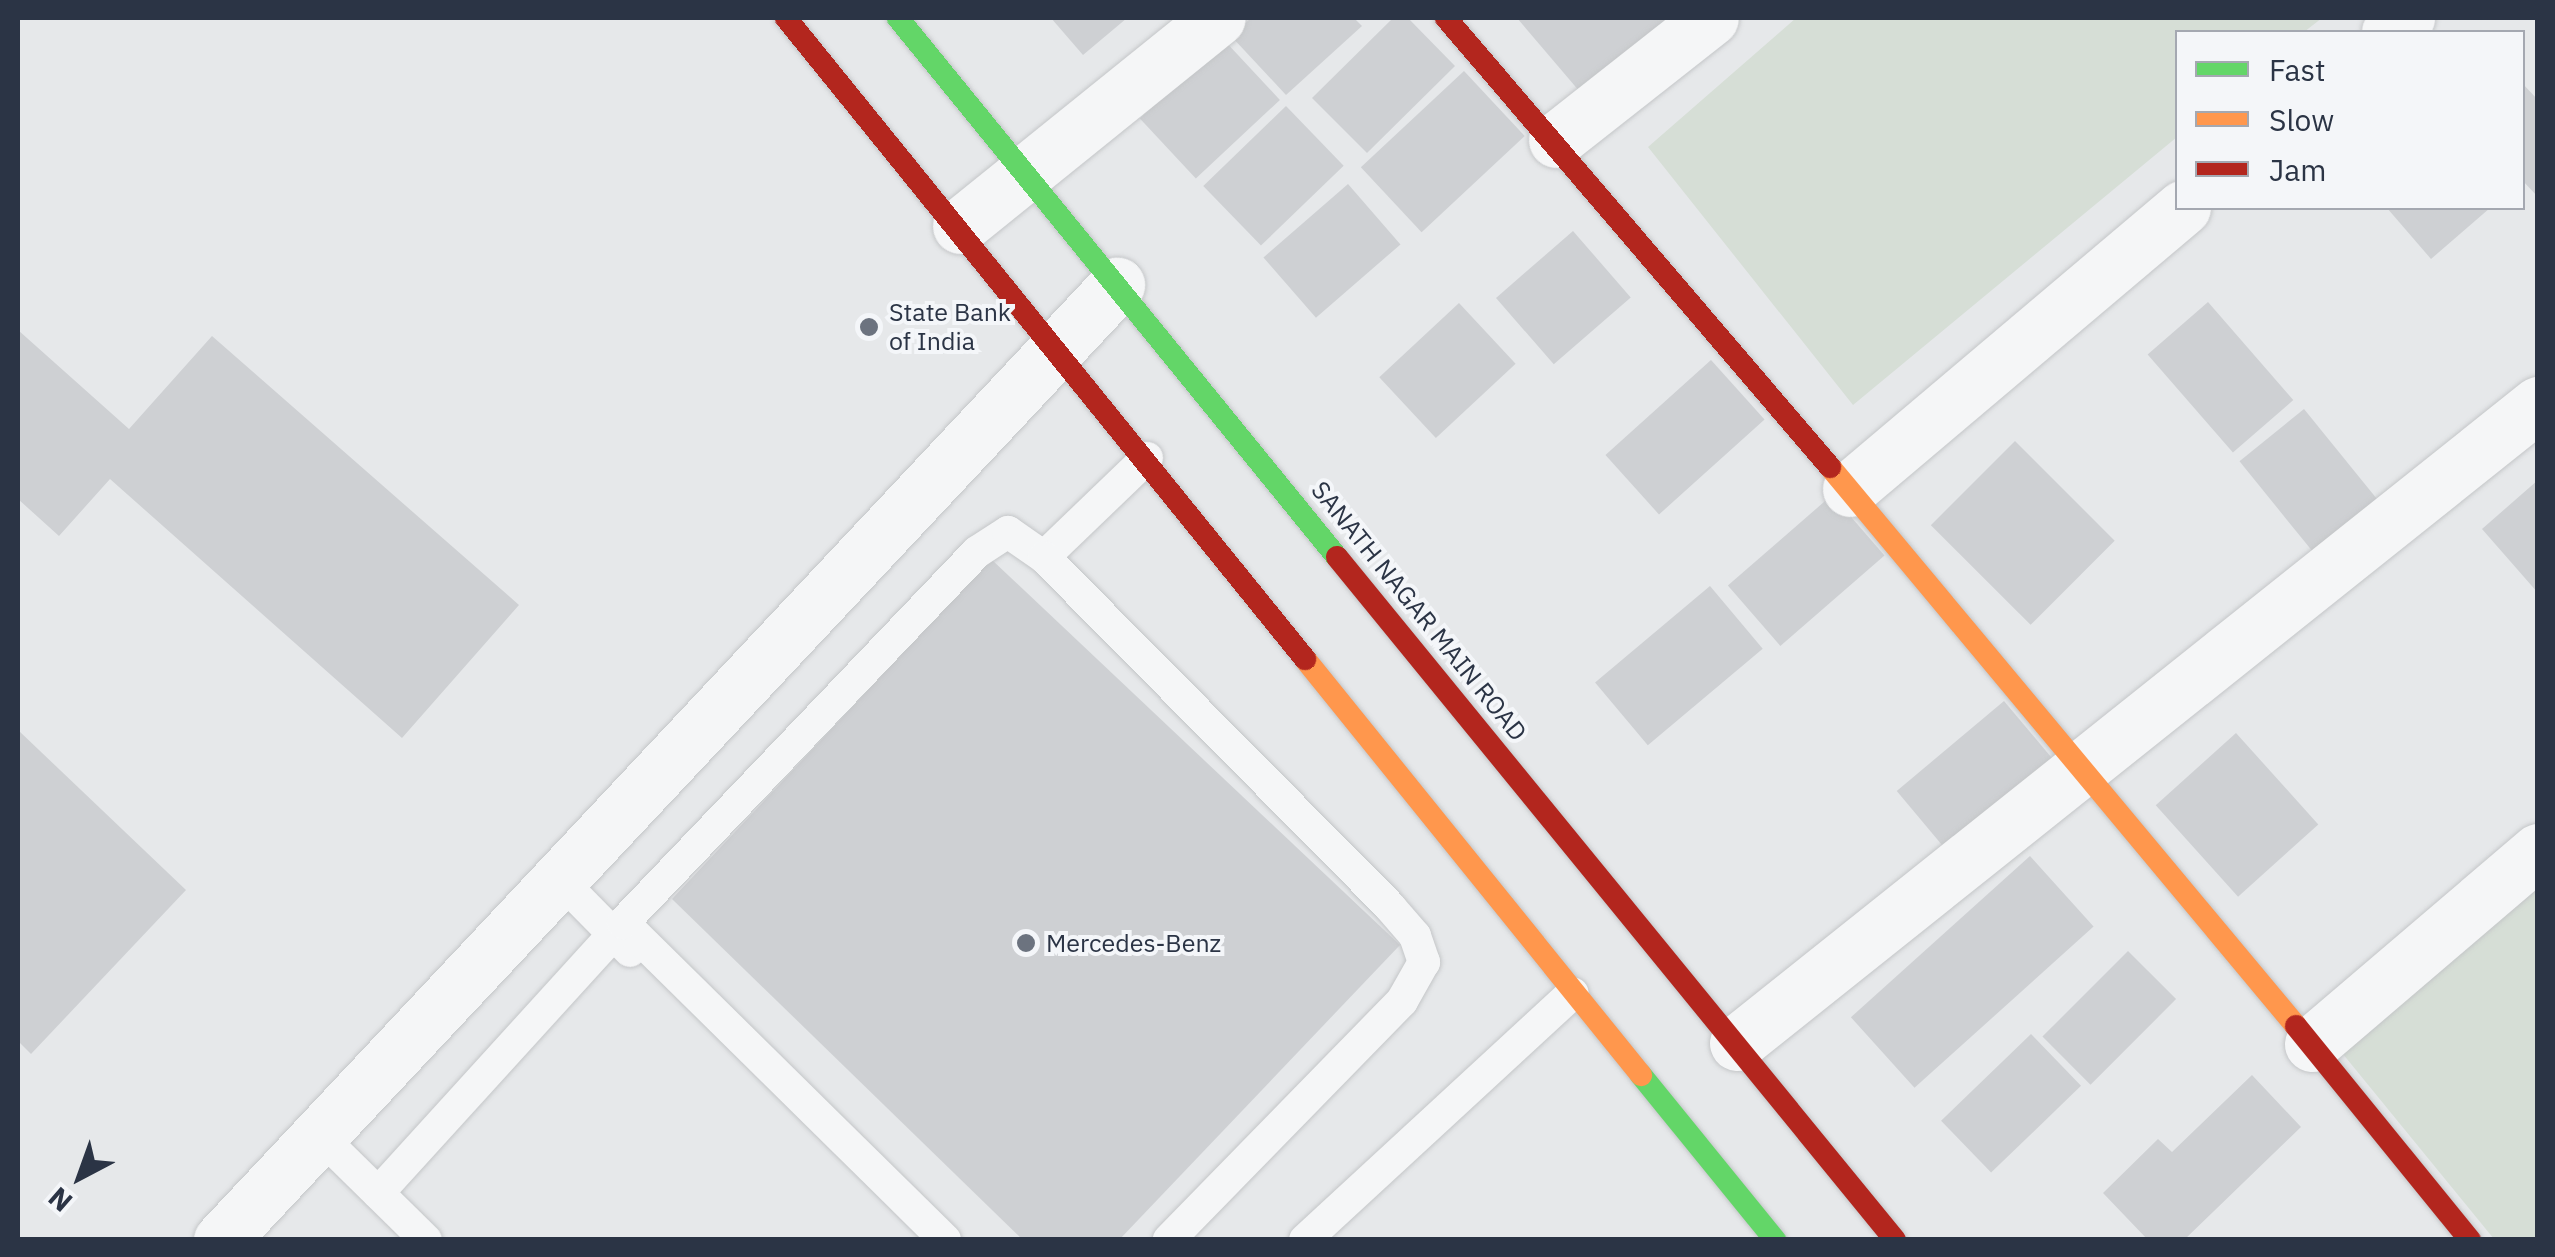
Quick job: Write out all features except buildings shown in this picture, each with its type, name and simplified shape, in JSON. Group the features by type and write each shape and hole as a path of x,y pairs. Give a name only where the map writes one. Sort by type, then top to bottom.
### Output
{"street":[{"path":"786,18 1059,347 1572,993 1775,1240"},
{"name":"SANATH NAGAR MAIN ROAD","path":"898,18 1030,174 1116,285 1896,1240"},
{"path":"960,226 1030,174 1218,18"},
{"path":"1446,18 1556,140 2084,765 2470,1240"},
{"path":"1556,140 1711,18"},
{"path":"1850,488 2180,210"},
{"path":"221,1240 1116,285"},
{"path":"1737,1043 2538,404"},
{"path":"2312,1044 2538,851"}],"lane":[{"path":"1044,557 1146,458"},
{"path":"378,1192 618,929 977,552 1008,532 1044,557 1390,907 1415,936 1424,962 1402,1001 1169,1240"},
{"path":"563,875 946,1240"},
{"path":"618,929 911,1240"},
{"path":"1305,1240 1572,993"},
{"path":"319,1135 426,1240"}],"shaded area":[{"path":"1796,18 2322,18 2307,30 2175,30 2175,139 1853,405 1648,147"},
{"path":"2537,874 2537,1239 2494,1239 2338,1048"}],"traffic: fast":[{"path":"898,18 1337,557"},
{"path":"1641,1075 1775,1240"}],"traffic: slow":[{"path":"1830,467 2296,1026"},
{"path":"1305,659 1641,1075"}],"traffic: jam":[{"path":"786,18 1305,659"},
{"path":"1446,18 1830,467"},
{"path":"1337,557 1895,1240"},
{"path":"2296,1026 2470,1240"}],"place":[{"name":"State Bank of India","path":"869,327"},
{"name":"Mercedes-Benz","path":"1026,943"}]}
